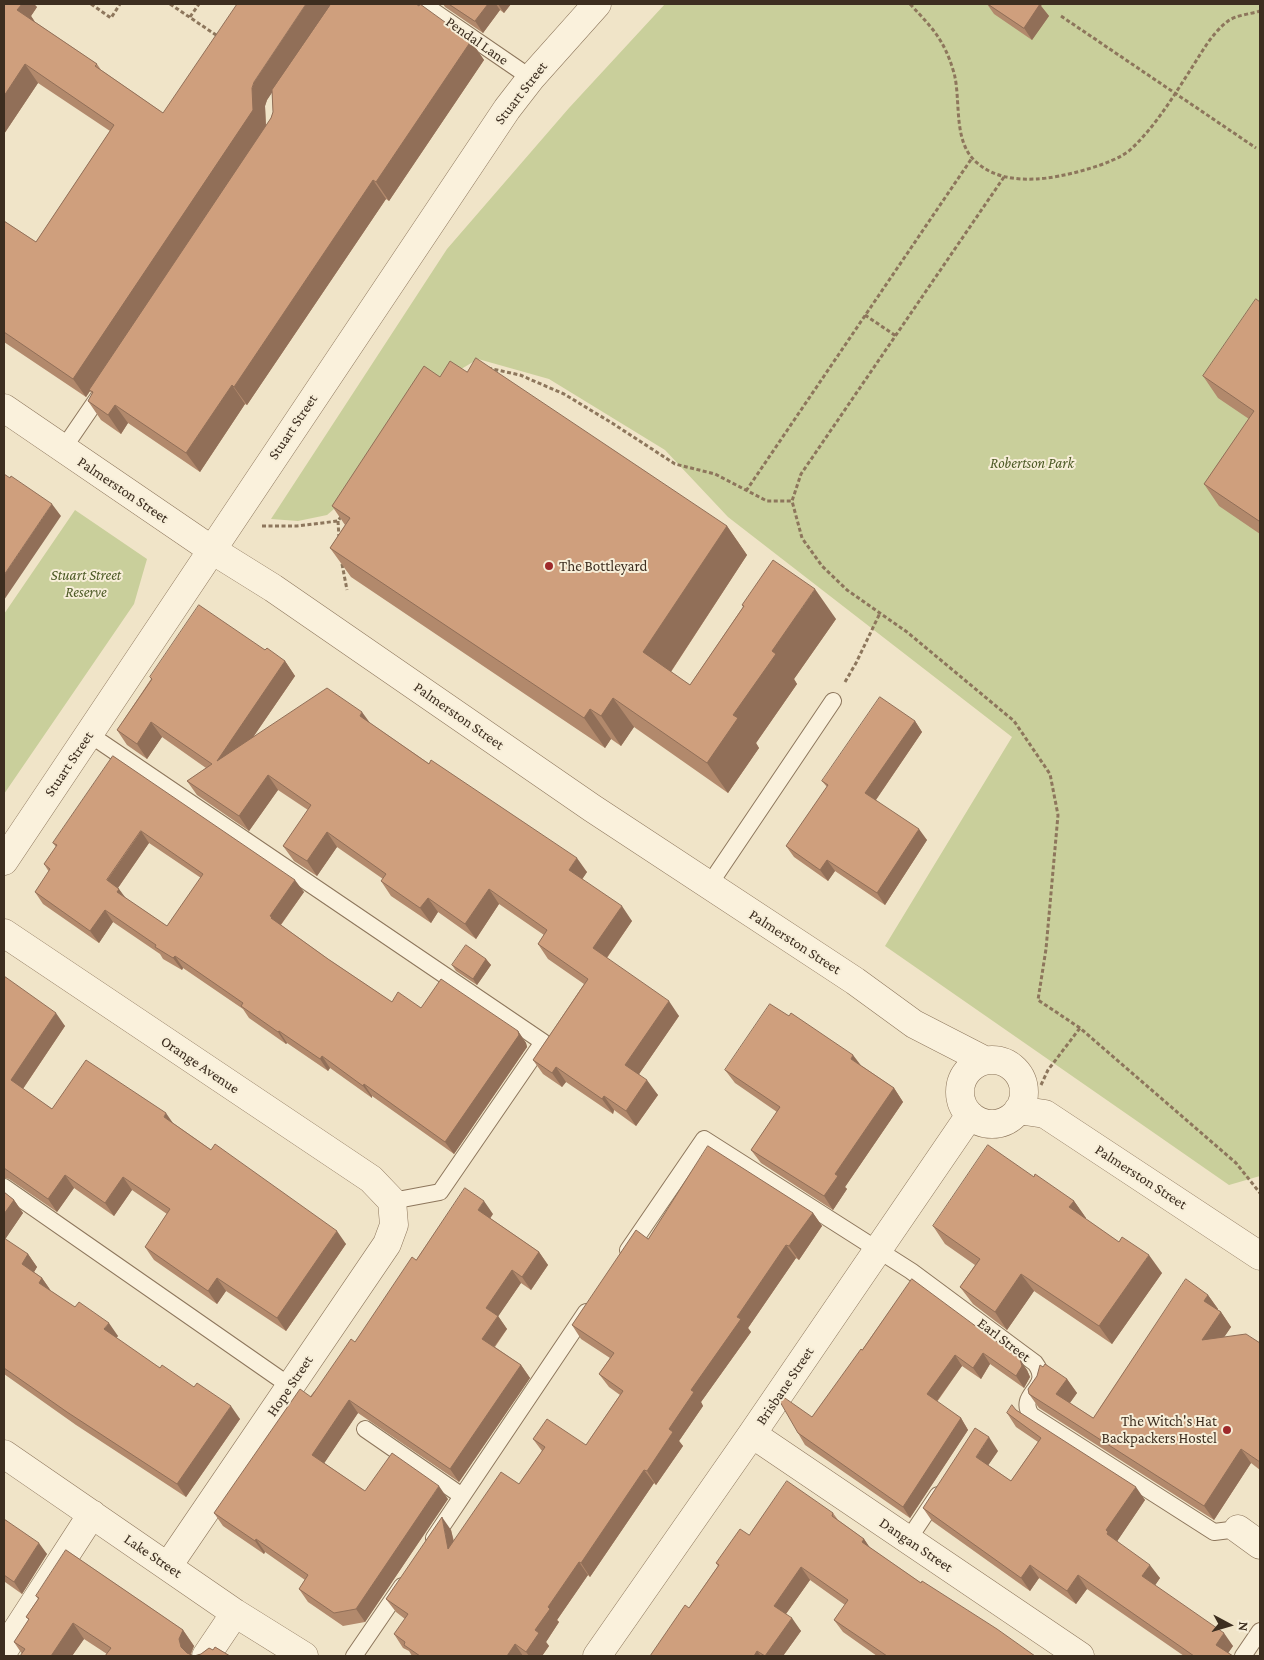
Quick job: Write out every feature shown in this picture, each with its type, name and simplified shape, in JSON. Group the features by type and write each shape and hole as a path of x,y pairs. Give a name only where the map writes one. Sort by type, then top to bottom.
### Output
{"street":[{"name":"Stuart Street","path":"4,861 507,109 531,78 597,4"},
{"name":"Palmerston Street","path":"4,408 212,550 273,588 592,808 855,981 914,1024 984,1060"},
{"name":"Orange Avenue","path":"4,933 371,1179 392,1201"},
{"name":"Palmerston Street","path":"914,1024 962,1080"},
{"path":"984,1060 996,1060 1006,1063 1015,1069 1021,1078 1024,1095 1023,1111 1006,1120 990,1124 979,1121 970,1115 961,1099 962,1080 967,1072 984,1060"},
{"name":"Palmerston Street","path":"1023,1111 1045,1114 1257,1247"},
{"name":"Brisbane Street","path":"597,1656 752,1434 970,1115"},
{"name":"Hope Street","path":"168,1566 388,1244 394,1225 392,1201"},
{"name":"Dangan Street","path":"752,1434 1080,1656"},
{"name":"Lake Street","path":"4,1454 235,1613 304,1656"},
{"path":"4,1650 92,1514"},
{"name":"Earl Street","path":"1238,1529 1260,1545"},
{"path":"206,1656 235,1613"}],"lane":[{"name":"Pendal Lane","path":"423,4 531,78"},
{"path":"63,449 111,378"},
{"path":"708,884 833,701"},
{"path":"89,734 543,1042 440,1192 392,1201"},
{"path":"621,1260 704,1139 878,1249"},
{"path":"4,1187 290,1386"},
{"name":"Earl Street","path":"878,1249 911,1271 1035,1363 1042,1374 1041,1380 1027,1404 1028,1410 1032,1415 1214,1532 1238,1529"},
{"path":"425,1552 594,1301"},
{"path":"365,1429 462,1496"},
{"path":"908,1540 944,1485"},
{"path":"354,1656 408,1576"},
{"path":"1242,1656 1260,1631"}],"path":[{"path":"91,4 111,18 120,4"},
{"path":"170,4 221,38"},
{"path":"190,17 198,4"},
{"path":"910,4 935,30 945,48 954,75 964,144 972,158 990,172 1004,177 1027,179 1048,178 1094,168 1128,152 1152,127 1214,35 1230,20 1260,11"},
{"path":"1061,16 1256,148"},
{"path":"746,491 972,158"},
{"path":"1004,177 802,474 792,501 802,538 822,566 847,590 907,632 1014,721 1050,774 1058,815 1046,950 1038,1000 1080,1028 1236,1163 1260,1193"},
{"path":"865,315 896,336"},
{"path":"487,368 520,375 564,394 675,464 715,474 767,501 792,501"},
{"path":"340,546 338,521 343,513"},
{"path":"227,527 297,526 338,521"},
{"path":"342,563 347,590"},
{"path":"833,701 856,662 880,614"},
{"path":"1023,1111 1048,1070 1080,1028"}],"green space":[{"name":"Robertson Park","path":"665,4 1260,4 1260,1176 1229,1185 885,946 1012,737 728,517 665,450 549,379 478,359 409,400 341,503 327,515 298,521 271,519 447,249 569,108"},
{"name":"Stuart Street Reserve","path":"75,510 147,559 134,604 4,794 4,614"}],"building":[{"path":"4,4 22,4 17,10 97,64 95,66 163,113 237,4 306,4 254,82 252,88 253,110 73,379 4,332 4,221 36,242 114,125 25,64 4,96"},
{"path":"331,4 416,4 419,6 420,4 471,41 376,182 373,180 234,387 232,385 186,453 115,405 108,415 88,401 93,392 89,390 271,118 273,112 272,90"},
{"path":"449,4 488,4 475,21"},
{"path":"988,4 1040,4 1024,28"},
{"path":"1256,299 1260,302 1259,521 1204,484 1254,411 1203,376"},
{"name":"The Bottleyard","path":"476,358 727,526 643,652 690,685 773,560 815,589 772,651 776,654 733,715 738,718 707,763 613,698 601,716 590,709 584,718 330,548 350,518 332,506 424,366 440,377 450,361 467,372"},
{"path":"4,474 10,478 11,476 52,504 4,575"},
{"path":"199,605 265,650 267,648 285,661 217,761 327,688 362,712 360,716 429,764 431,760 577,858 569,870 622,906 593,948 669,1001 625,1065 647,1080 626,1111 604,1096 602,1099 556,1067 552,1073 533,1060 588,979 538,944 547,930 489,889 465,924 428,898 420,908 381,881 386,874 327,832 307,861 283,846 311,805 268,775 239,816 187,781 212,764 151,722 137,744 117,730"},
{"path":"880,697 915,721 865,793 919,829 877,893 827,860 820,870 786,846 828,785 822,781"},
{"path":"113,756 295,880 270,916 328,959 392,1002 398,992 421,1008 441,979 518,1031 519,1035 445,1142 322,1056 320,1059 278,1032 241,1006 243,1003 175,956 173,958 155,947 156,945 105,910 90,931 35,892 50,869 44,864 57,845 53,843","holes":["141,831 203,874 167,926 117,892 119,889 107,880"]},
{"path":"466,945 486,959 473,979 452,965"},
{"path":"4,976 56,1013 11,1080 52,1109 86,1060 166,1113 164,1117 211,1150 215,1144 337,1231 277,1318 217,1278 208,1291 145,1247 170,1209 123,1177 105,1203 65,1175 48,1199 4,1168"},
{"path":"770,1004 789,1016 791,1013 853,1055 851,1059 894,1088 835,1174 838,1176 824,1196 751,1150 780,1107 725,1070"},
{"path":"988,1145 1034,1177 1035,1174 1074,1201 1069,1207 1119,1242 1122,1237 1149,1255 1099,1326 1021,1274 995,1312 960,1287 980,1259 933,1226"},
{"path":"708,1146 813,1213 789,1246 786,1245 737,1317 741,1319 691,1390 694,1392 669,1429 673,1432 647,1471 644,1470 581,1563 579,1562 548,1607 550,1609 535,1630 539,1633 526,1652 515,1644 507,1656 420,1656 404,1645 405,1642 394,1634 408,1614 386,1599 442,1517 448,1549 501,1472 519,1484 545,1447 533,1439 547,1419 586,1445 623,1391 599,1374 614,1353 572,1325 636,1230 648,1239"},
{"path":"465,1188 484,1201 478,1210 539,1252 522,1277 512,1270 486,1308 498,1316 482,1339 521,1365 450,1469 349,1400 312,1455 365,1491 392,1453 439,1486 356,1609 334,1613 299,1589 308,1575 214,1513 300,1389 311,1397 351,1339 355,1342 412,1257 416,1260"},
{"path":"4,1192 14,1200 4,1214"},
{"path":"4,1238 28,1254 22,1264 42,1278 39,1283 75,1307 79,1302 109,1323 104,1329 160,1368 162,1365 194,1387 197,1383 231,1406 177,1484 4,1368"},
{"path":"912,1279 1020,1359 1022,1366 1016,1376 983,1353 973,1368 955,1355 927,1394 961,1418 903,1507 798,1433 779,1400 782,1396 812,1417"},
{"path":"1186,1279 1208,1295 1204,1301 1221,1312 1202,1340 1246,1334 1260,1343 1260,1462 1241,1449 1204,1506 1029,1394 1028,1389 1037,1376 1040,1365 1043,1367 1045,1364 1067,1379 1056,1394 1093,1418"},
{"path":"1012,1405 1016,1410 1136,1487 1106,1530 1107,1534 1150,1565 1142,1576 1224,1633 1216,1645 1233,1656 1194,1656 1078,1575 1067,1591 1030,1565 1021,1578 923,1508 975,1428 989,1437 976,1457 1011,1481 1041,1438 1007,1413"},
{"path":"787,1481 833,1513 832,1516 864,1539 862,1542 921,1583 922,1581 997,1629 1035,1656 887,1656 834,1620 848,1600 801,1567 774,1606 792,1618 765,1656 757,1651 754,1656 650,1656 685,1605 689,1608 719,1565 716,1563 740,1529 749,1535"},
{"path":"4,1519 39,1543 14,1582 4,1575"},
{"path":"66,1550 183,1630 179,1639 181,1647 187,1653 194,1656 105,1656 111,1648 73,1623 51,1656 20,1656 25,1649 14,1642 29,1619 26,1617 39,1598 36,1596"},
{"path":"215,1647 230,1656 194,1656 201,1654 209,1648 213,1650"}],"place":[{"name":"The Bottleyard","path":"549,566"},
{"name":"The Witch's Hat Backpackers Hostel","path":"1227,1430"}]}
